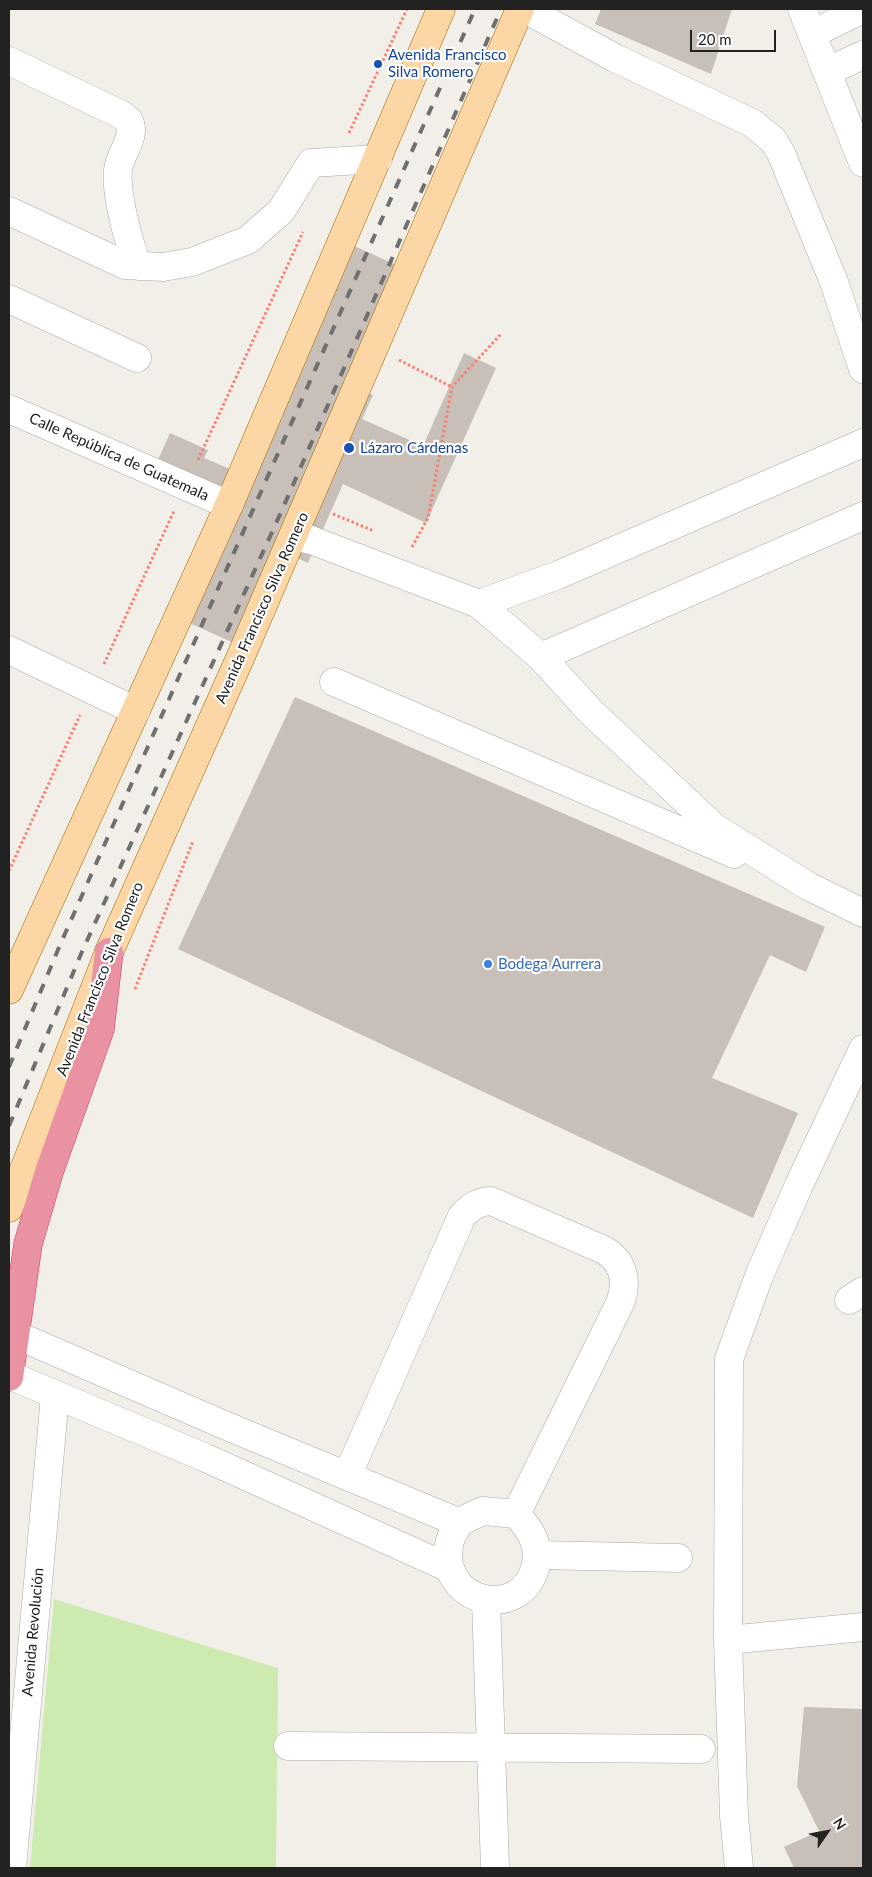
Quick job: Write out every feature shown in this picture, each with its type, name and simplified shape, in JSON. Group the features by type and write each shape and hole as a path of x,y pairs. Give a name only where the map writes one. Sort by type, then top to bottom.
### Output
{"highway":[{"path":"9,1376 28,1244 49,1172 100,1029 109,952"}],"main road":[{"path":"9,990 229,505 441,9"},
{"name":"Avenida Francisco Silva Romero","path":"9,1208 109,952 293,536 520,9"}],"street":[{"path":"525,9 615,58 752,124 772,140 781,153 831,274 863,369"},
{"path":"802,9 863,163"},
{"path":"812,34 863,9"},
{"path":"828,71 863,55"},
{"path":"9,61 122,115 129,121 130,134 119,166 118,179 131,251 138,266"},
{"path":"9,211 125,265 163,267 192,262 248,240 281,211 311,163 378,159"},
{"path":"9,299 137,358"},
{"name":"Calle República de Guatemala","path":"9,409 229,505"},
{"path":"479,604 558,575 863,443"},
{"path":"540,657 863,516"},
{"path":"293,536 311,540 479,604 540,657 591,712 715,828 808,886"},
{"path":"9,650 136,711"},
{"path":"334,682 808,886 863,912"},
{"path":"739,1868 734,1816 728,1640 729,1359 759,1276 863,1049"},
{"path":"347,1476 462,1216 468,1209 482,1201 491,1201 604,1250 614,1256 624,1273 624,1291 620,1303 516,1514"},
{"path":"14,1334 222,1424 460,1523"},
{"path":"9,1376 206,1458 449,1568"},
{"name":"Avenida Revolución","path":"12,1868 55,1396"},
{"path":"206,1458 222,1424"},
{"path":"483,1511 516,1514 531,1530 538,1555 532,1580 512,1598 486,1601 463,1590 449,1568 448,1543 460,1523 483,1511"},
{"path":"538,1555 678,1558"},
{"path":"486,1601 495,1868"},
{"path":"728,1640 863,1627"},
{"path":"288,1746 701,1749"}],"path":[{"path":"336,161 407,9"},
{"path":"9,871 307,224"},
{"path":"404,544 412,547 428,518 452,387 501,334"},
{"path":"392,357 452,387"},
{"path":"326,510 378,532"}],"green space":[{"path":"54,1599 278,1668 276,1868 30,1868"}],"building":[{"path":"601,9 732,9 711,74 595,24"},
{"name":"Lázaro Cárdenas","path":"350,244 414,273 362,389 373,395 362,419 423,446 464,353 496,368 426,523 343,484 308,563 291,555 249,650 185,621 214,505 148,482 170,433 208,450 204,458 230,469"},
{"name":"Bodega Aurrera","path":"295,697 825,927 806,972 770,955 712,1078 798,1113 753,1218 178,949"},
{"path":"804,1707 863,1709 863,1868 794,1868 784,1847 819,1831 797,1786"}],"railway":[{"path":"9,1067 60,945 475,9"},
{"path":"9,1126 81,954 282,510 501,9"}],"place":[{"name":"Avenida Francisco Silva Romero","path":"378,64"},
{"name":"Lázaro Cárdenas","path":"349,448"},
{"name":"Bodega Aurrera","path":"488,964"}]}
